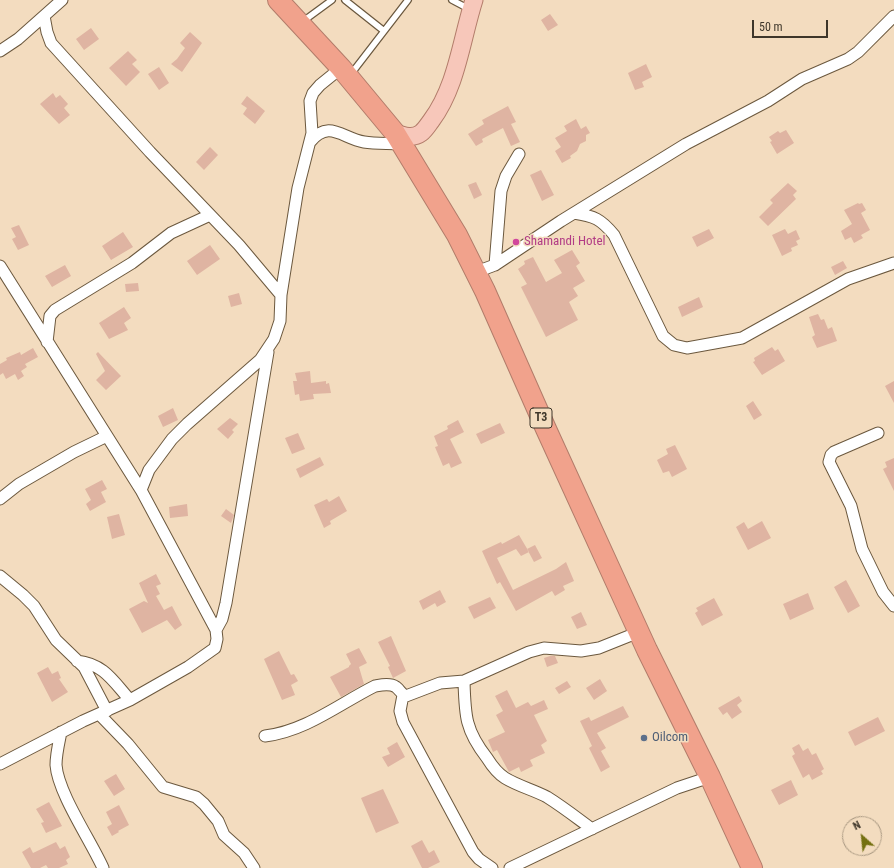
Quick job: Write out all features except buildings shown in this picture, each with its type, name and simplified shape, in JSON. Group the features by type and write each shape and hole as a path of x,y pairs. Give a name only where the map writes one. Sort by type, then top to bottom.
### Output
{"highway":[{"name":"T3","path":"278,0 345,72 398,139 458,235 639,632 710,777 752,868"}],"main road":[{"path":"398,139 405,136 414,136 422,133 442,106 452,82 472,5"}],"street":[{"path":"0,52 18,39 62,0"},
{"path":"44,16 46,32 51,43 150,152 258,266 281,295"},
{"path":"476,272 495,265 637,173 705,133 768,101 802,79 848,59 858,52 894,16"},
{"path":"216,630 222,620 226,603 269,349 280,321 281,295 298,188 312,133 310,101 313,93 320,85 345,72"},
{"path":"310,142 316,135 332,130 366,142 398,139"},
{"path":"495,265 501,191 506,176 519,154"},
{"path":"574,213 597,218 607,226 614,235 663,336 674,345 687,348 742,338 848,279 894,263"},
{"path":"47,342 50,316 55,310 132,263 171,232 210,214"},
{"path":"0,266 141,490 216,630 217,639 214,648 208,654 130,700 62,732 0,764"},
{"path":"141,490 149,470 172,439 260,360 269,349"},
{"path":"878,433 834,452 831,454 829,462 851,506 862,549 884,592 894,606"},
{"path":"0,499 19,484 74,452 107,436"},
{"path":"0,576 23,594 34,606 56,640 84,668 103,713 163,787 196,797 204,804 218,821 224,835 244,853 254,868"},
{"path":"403,695 406,696 451,681 464,681 529,652 544,648 581,651 599,648 639,632"},
{"path":"77,661 90,662 102,670 130,700"},
{"path":"464,681 465,710 469,729 474,740 498,772 507,779 531,789 560,805 592,829"},
{"path":"265,736 280,734 299,728 375,686 395,686 403,695 401,716 412,741 473,852 479,859 492,868"},
{"path":"62,732 56,764 59,776 71,806 103,868"},
{"path":"510,868 677,788 710,777"}],"lane":[{"path":"300,24 332,0"},
{"path":"345,0 384,30"},
{"path":"345,72 384,30 408,0"},
{"path":"452,0 472,5"}],"place":[{"name":"Shamandi Hotel","path":"516,242"},
{"name":"Oilcom","path":"644,738"}]}
